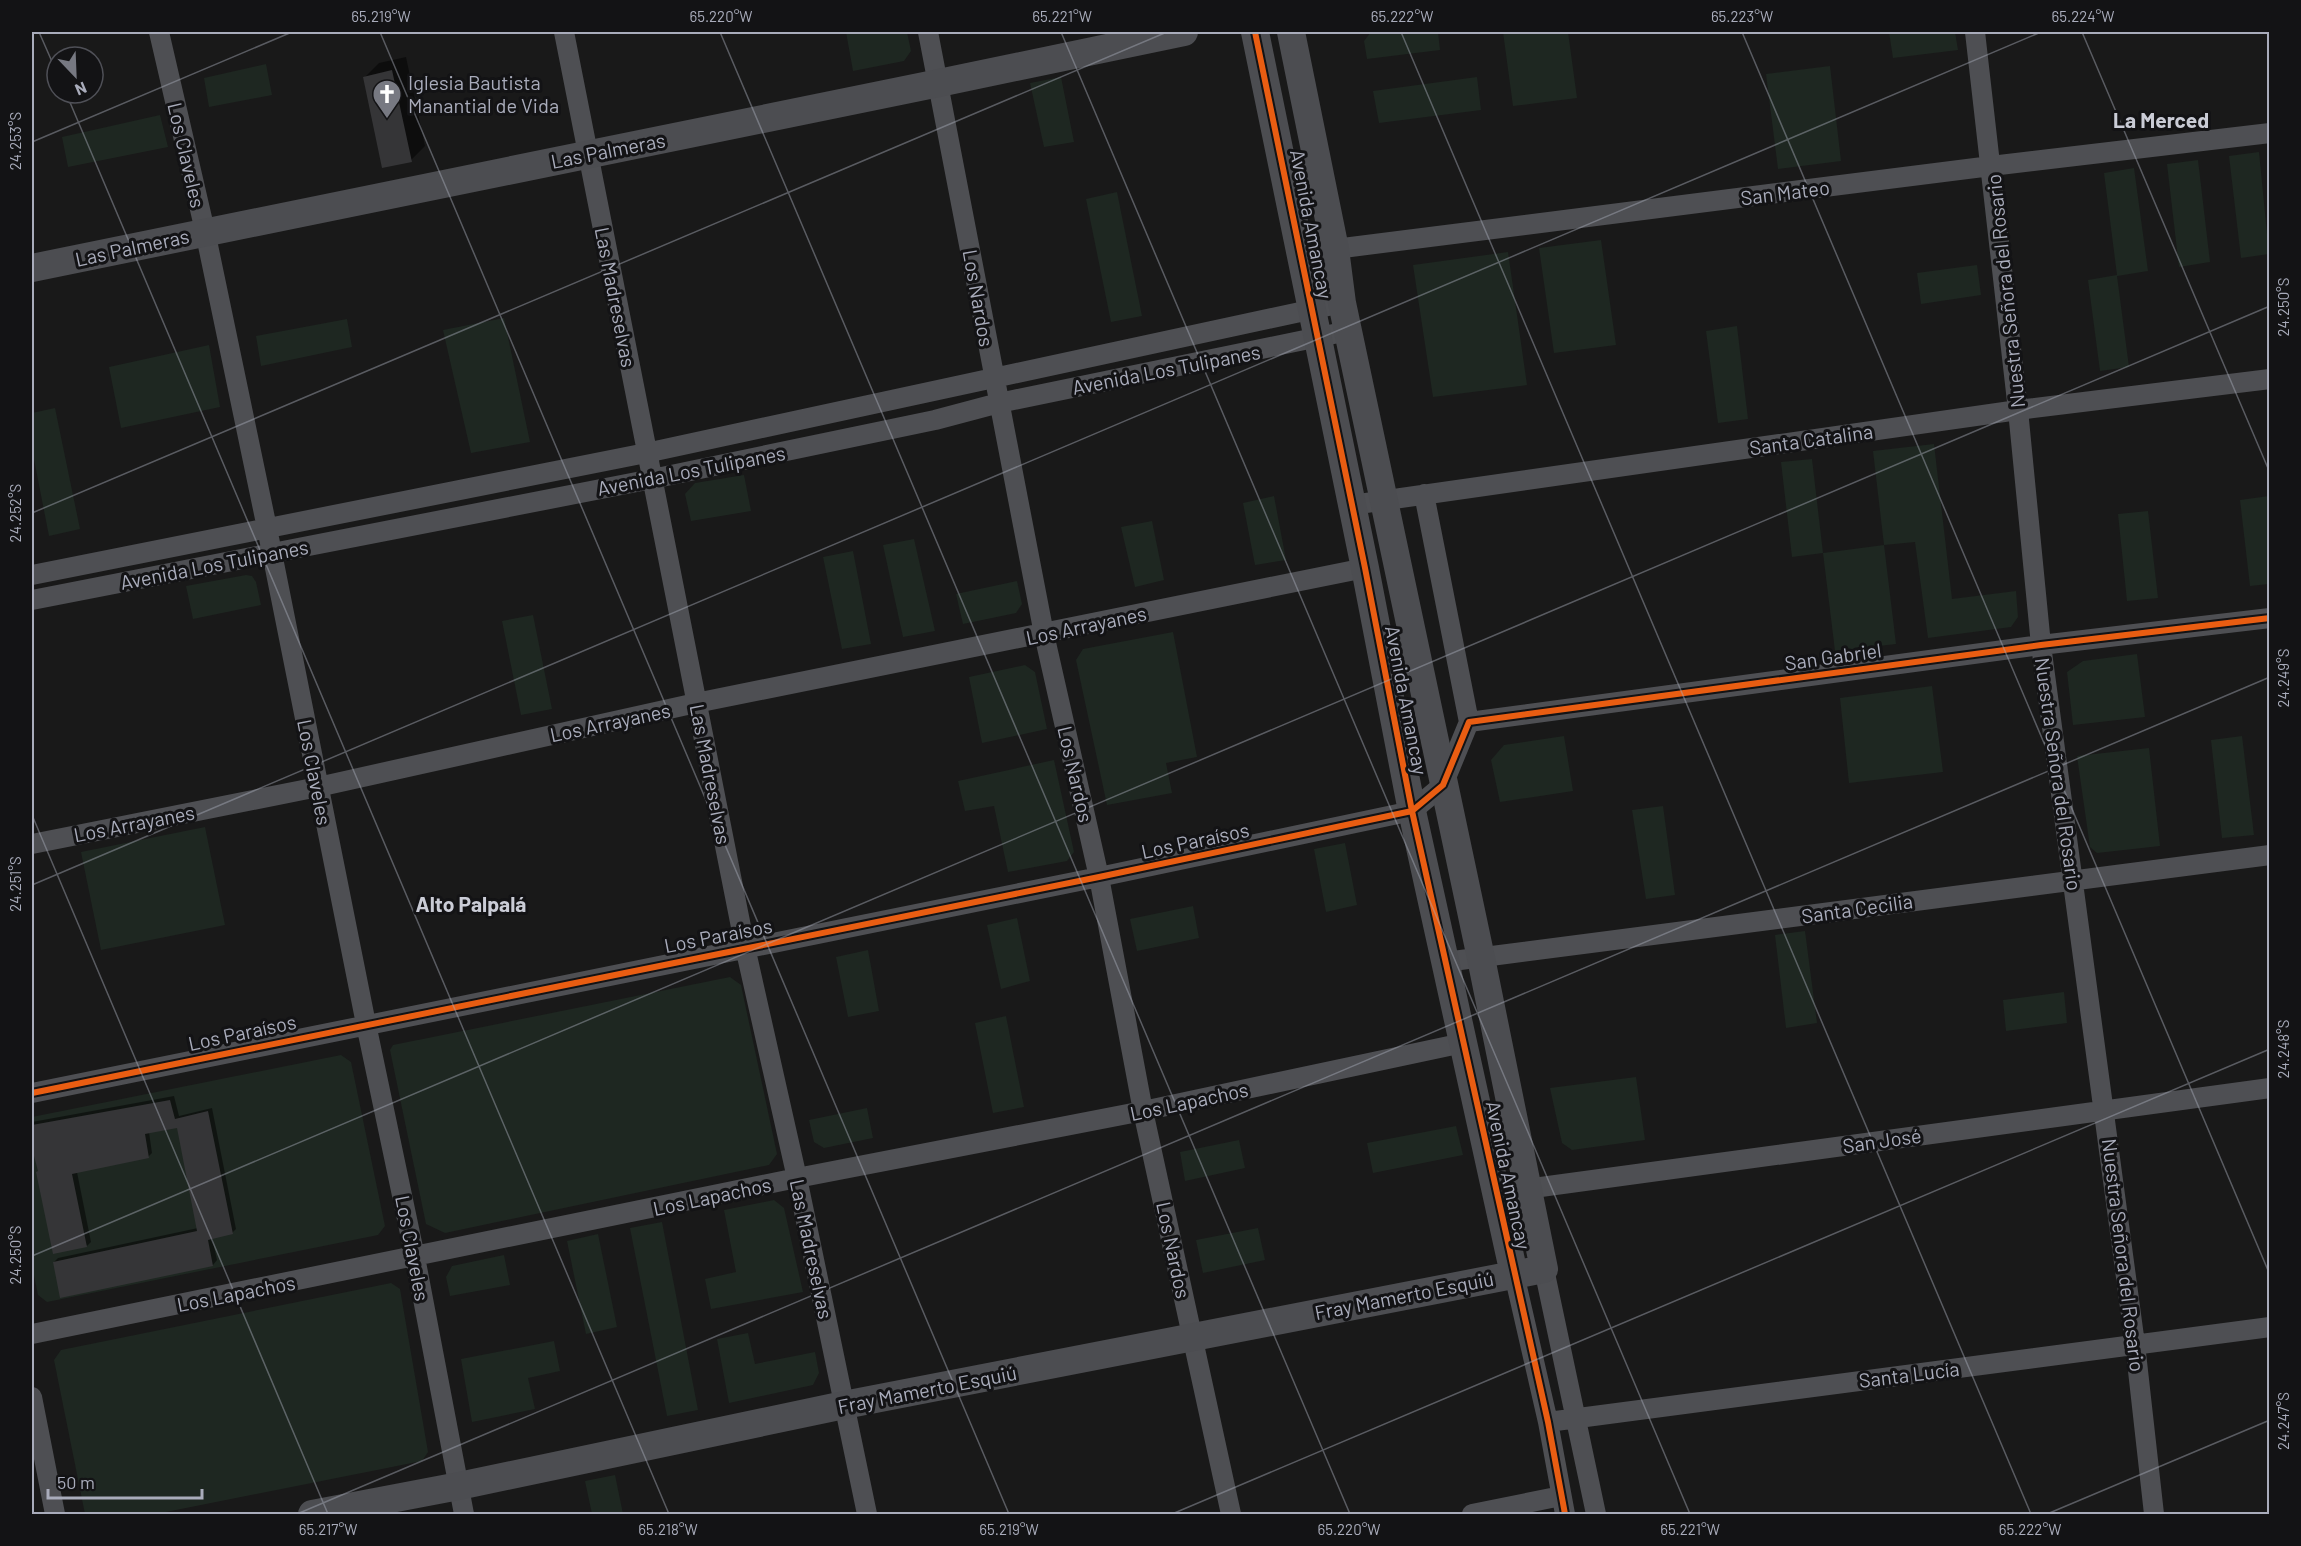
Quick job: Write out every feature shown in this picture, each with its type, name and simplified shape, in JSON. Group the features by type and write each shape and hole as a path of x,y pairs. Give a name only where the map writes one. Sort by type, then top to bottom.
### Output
{"street":[{"name":"Los Claveles","path":"159,32 205,231 267,528 415,1257 464,1515"},
{"name":"Las Madreselvas","path":"564,32 745,947 797,1178 867,1515"},
{"name":"Los Nardos","path":"928,32 1044,634 1099,877 1143,1111 1231,1515"},
{"name":"Las Palmeras","path":"32,268 1184,32"},
{"name":"Avenida Amancay","path":"1255,32 1353,505 1412,811 1548,1422 1563,1505"},
{"name":"Avenida Amancay","path":"1291,32 1335,249 1342,303 1596,1515"},
{"name":"Nuestra Señora del Rosario","path":"1975,32 2018,410 2041,645 2105,1109 2154,1515"},
{"name":"San Mateo","path":"1303,258 1335,249 2270,133"},
{"name":"Avenida Los Tulipanes","path":"32,576 646,453 1342,303"},
{"name":"Avenida Los Tulipanes","path":"32,600 651,479 934,420 999,403 1348,332"},
{"name":"Santa Catalina","path":"1353,505 2018,410 2270,380"},
{"path":"1412,811 1443,785 1469,722 1424,494"},
{"name":"Los Arrayanes","path":"32,844 318,787 696,704 1365,568"},
{"name":"San Gabriel","path":"1469,722 2041,645 2270,618"},
{"name":"Los Paraísos","path":"32,1093 1099,877 1412,811"},
{"name":"Santa Cecilia","path":"1445,962 2270,855"},
{"name":"Los Lapachos","path":"32,1334 797,1178 1143,1111 1463,1043"},
{"name":"San José","path":"1497,1198 1526,1189 2270,1088"},
{"name":"Fray Mamerto Esquiú","path":"312,1515 844,1405 1544,1269"},
{"name":"Santa Lucía","path":"1548,1422 2270,1327"},
{"path":"32,1397 55,1515"},
{"path":"1472,1515 1563,1505"}],"shaded area":[{"path":"846,32 907,32 911,51 904,61 853,71"},
{"path":"1371,32 1438,32 1440,50 1367,59 1364,41"},
{"path":"1503,32 1568,32 1577,98 1513,106"},
{"path":"1889,32 1955,32 1958,50 1893,58"},
{"path":"266,64 272,95 209,107 204,78"},
{"path":"1830,66 1841,161 1778,169 1766,74"},
{"path":"1061,77 1074,142 1044,147 1030,83"},
{"path":"1477,77 1481,110 1379,123 1373,91"},
{"path":"160,115 168,147 68,167 62,137"},
{"path":"2259,152 2269,254 2241,258 2229,156"},
{"path":"2198,160 2210,262 2179,267 2167,164"},
{"path":"2134,168 2148,271 2117,276 2129,367 2100,371 2088,280 2117,275 2104,173"},
{"path":"1117,192 1142,316 1111,322 1086,199"},
{"path":"1601,240 1616,345 1554,353 1539,248"},
{"path":"1508,252 1527,385 1433,397 1413,265"},
{"path":"1977,265 1981,295 1921,304 1917,273"},
{"path":"504,318 530,442 471,453 443,330"},
{"path":"347,319 352,347 261,366 256,336"},
{"path":"1737,326 1748,419 1718,423 1706,331"},
{"path":"209,345 220,407 121,428 109,367"},
{"path":"55,408 80,529 49,536 32,449 32,413"},
{"path":"1934,444 1952,599 2016,591 2018,617 2011,627 1928,638 1915,542 1884,545 1873,451"},
{"path":"1812,459 1823,553 1792,557 1781,462"},
{"path":"744,475 751,511 691,521 685,494 695,483"},
{"path":"1274,496 1286,560 1255,565 1243,503"},
{"path":"2269,496 2269,584 2250,586 2240,500"},
{"path":"2148,511 2158,598 2127,601 2118,514"},
{"path":"1152,521 1164,580 1135,587 1121,527"},
{"path":"914,539 935,631 903,637 883,545"},
{"path":"1884,545 1896,644 1835,651 1823,553"},
{"path":"853,551 871,644 842,649 823,557"},
{"path":"246,575 252,576 256,582 261,605 193,619 186,586"},
{"path":"1017,581 1022,604 1016,613 963,624 956,594"},
{"path":"533,615 552,709 521,715 502,621"},
{"path":"1173,632 1197,757 1166,763 1172,793 1107,805 1076,660 1083,649"},
{"path":"2137,654 2145,717 2073,725 2067,672 2083,661"},
{"path":"1025,665 1035,672 1047,729 982,743 969,677"},
{"path":"1932,686 1943,772 1849,783 1840,698"},
{"path":"1564,736 1573,791 1500,802 1491,760 1504,745"},
{"path":"2242,736 2254,835 2222,838 2211,740"},
{"path":"2149,748 2160,846 2097,853 2090,847 2077,756"},
{"path":"1054,760 1074,852 1067,861 1008,872 994,806 965,811 958,781"},
{"path":"1663,806 1675,895 1646,899 1632,810"},
{"path":"205,827 225,925 101,950 81,852"},
{"path":"1345,843 1357,905 1326,912 1314,849"},
{"path":"1193,906 1199,938 1137,951 1130,919"},
{"path":"1017,918 1030,981 1001,989 987,925"},
{"path":"1805,931 1817,1023 1786,1028 1775,935"},
{"path":"868,950 879,1011 848,1017 836,957"},
{"path":"730,977 741,985 777,1154 769,1165 445,1233 426,1224 390,1050 393,1045"},
{"path":"2064,992 2067,1023 2006,1031 2003,1000"},
{"path":"1006,1016 1024,1107 993,1113 975,1023"},
{"path":"341,1055 351,1062 385,1226 378,1235 47,1302 38,1295 32,1266 32,1117"},
{"path":"1636,1077 1645,1140 1572,1150 1562,1143 1550,1088"},
{"path":"867,1108 873,1138 824,1148 814,1142 809,1120"},
{"path":"1456,1126 1463,1155 1373,1173 1367,1143"},
{"path":"1239,1140 1245,1168 1185,1181 1180,1152"},
{"path":"774,1200 784,1208 803,1292 711,1309 705,1279 736,1272 724,1210"},
{"path":"662,1222 698,1410 667,1416 630,1228"},
{"path":"1258,1228 1265,1260 1203,1273 1196,1240"},
{"path":"598,1234 617,1327 586,1334 567,1241"},
{"path":"504,1255 510,1285 450,1296 446,1277 452,1266"},
{"path":"391,1283 400,1289 428,1452 422,1461 156,1514 85,1514 54,1360 61,1350"},
{"path":"748,1333 755,1364 815,1352 819,1373 813,1385 729,1403 717,1339"},
{"path":"554,1341 560,1371 528,1378 535,1409 472,1422 461,1359"},
{"path":"615,1475 623,1514 592,1514 585,1481"}],"building":[{"name":"Iglesia Bautista Manantial de Vida","path":"392,70 412,162 382,168 363,77"},
{"path":"170,1100 175,1119 208,1111 233,1234 208,1240 213,1266 60,1298 53,1262 197,1231 177,1128 145,1134 149,1158 72,1174 87,1247 53,1254 36,1172 38,1171 34,1156 32,1157 32,1125"}],"cycle path":[{"path":"1255,32 1365,568 1412,811 1548,1422 1565,1514"},
{"path":"32,1093 1099,877 1412,811 1443,785 1469,722 2041,645 2270,618"}],"place":[{"name":"Iglesia Bautista Manantial de Vida","path":"387,120"}],"district":[{"name":"La Merced","path":"2161,119"},
{"name":"Alto Palpalá","path":"471,903"}]}
